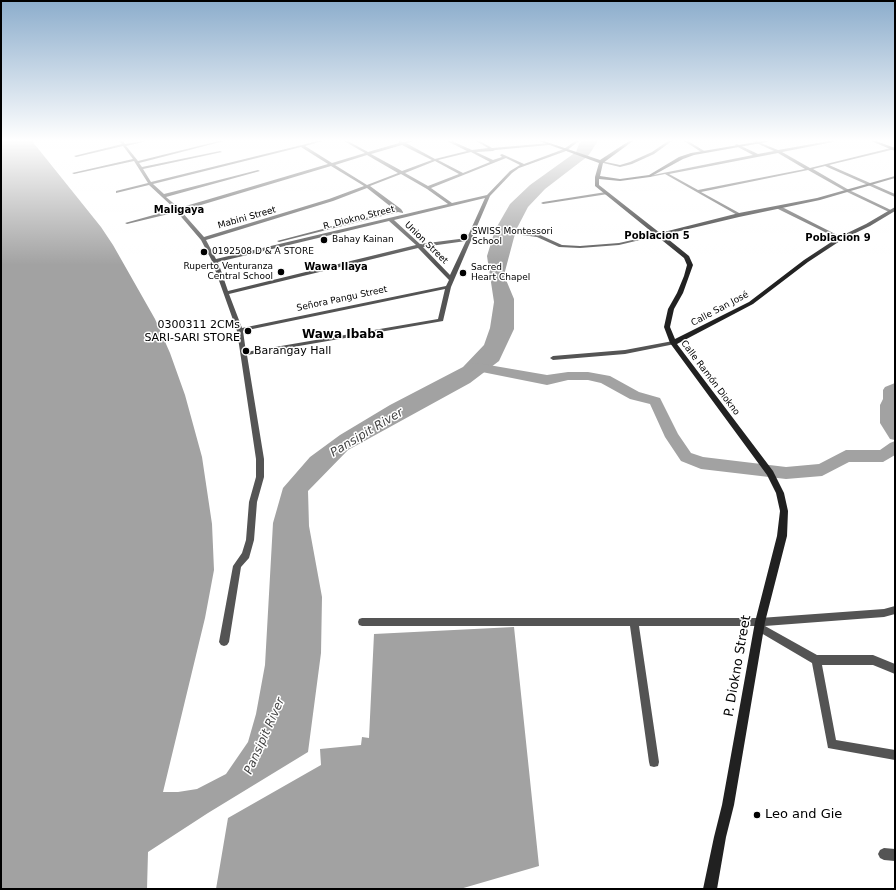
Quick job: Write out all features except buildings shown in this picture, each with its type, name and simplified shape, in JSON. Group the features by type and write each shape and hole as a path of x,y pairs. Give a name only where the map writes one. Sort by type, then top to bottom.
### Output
{"main road":[{"name":"Calle Ramón Diokno","path":"597,183 597,185 606,193 687,257 690,265 680,293 671,309 667,327 673,343 757,455"},
{"path":"659,235 739,215 818,199 876,183"},
{"name":"Calle San José","path":"673,343 751,303 806,261 841,238 868,225 893,210"},
{"name":"P. Diokno Street","path":"710,889 728,805 759,625 784,523 784,511 780,494 770,473 757,455"}],"street":[{"path":"118,192 161,183"},
{"path":"163,196 214,183"},
{"path":"127,223 272,183"},
{"name":"Union Street","path":"361,183 406,215"},
{"name":"Mabini Street","path":"203,239 272,219 376,183"},
{"path":"418,183 450,204"},
{"path":"428,188 441,183"},
{"path":"243,354 441,320 448,287 488,196 501,183"},
{"path":"684,183 739,215"},
{"path":"699,191 743,183"},
{"path":"832,183 848,191 893,210"},
{"path":"863,183 895,196"},
{"path":"151,185 178,210 203,239 214,259 240,330 260,459 260,477 253,502 250,540 246,555 236,566 224,642"},
{"path":"544,202 606,193"},
{"name":"R. Diokno Street","path":"214,259 340,232 450,204 488,196"},
{"path":"778,207 841,238"},
{"path":"214,259 399,210"},
{"name":"Union Street","path":"390,219 452,279"},
{"path":"335,227 340,232"},
{"path":"524,234 538,236 561,246 580,247 619,244 659,235"},
{"path":"227,293 419,246 469,239"},
{"name":"Señora Pangu Street","path":"240,330 448,287"},
{"name":"Calle San José","path":"553,358 626,352 673,343"},
{"path":"362,622 634,622 759,625 884,613 895,610"},
{"path":"634,622 654,762"},
{"path":"759,625 816,660 873,660 895,669"},
{"path":"816,660 832,744 895,755"}],"water":[{"name":"Pansipit River","path":"1,183 65,183 101,227 113,245 155,319 170,353 185,395 202,457 212,524 214,570 205,618 163,792 178,792 197,789 226,774 248,742 256,714 265,665 273,523 283,488 310,457 340,435 390,405 463,367 484,345 490,328 494,302 487,256 495,230 510,204 530,185 533,183 553,183 528,207 516,230 504,275 514,299 514,329 499,361 470,383 348,450 308,491 309,526 322,597 321,653 308,752 208,813 148,852 147,889 1,889"},
{"path":"514,627 539,866 460,889 216,889 228,818 321,765 320,749 361,745 362,737 369,738 374,634"}],"waterway":[{"path":"477,367 547,380 568,376 588,376 605,379 635,396 655,401 672,437 686,457 701,463 786,473 822,470 846,456 883,456 895,447"},
{"path":"895,388 890,390 890,399 887,405 887,423 895,435"}],"place":[{"name":"SWISS Montessori School","path":"464,237"},
{"name":"Bahay Kainan","path":"324,240"},
{"name":"0192508 D & A STORE","path":"204,252"},
{"name":"Ruperto Venturanza Central School","path":"281,272"},
{"name":"Sacred Heart Chapel","path":"463,273"},
{"name":"0300311 2CMs SARI-SARI STORE","path":"248,331"},
{"name":"Barangay Hall","path":"246,351"},
{"name":"Leo and Gie","path":"757,815"}],"district":[{"name":"Maligaya","path":"179,210"},
{"name":"Poblacion 5","path":"657,236"},
{"name":"Poblacion 9","path":"838,238"},
{"name":"Wawa Ilaya","path":"336,267"},
{"name":"Wawa Ibaba","path":"343,335"}]}
